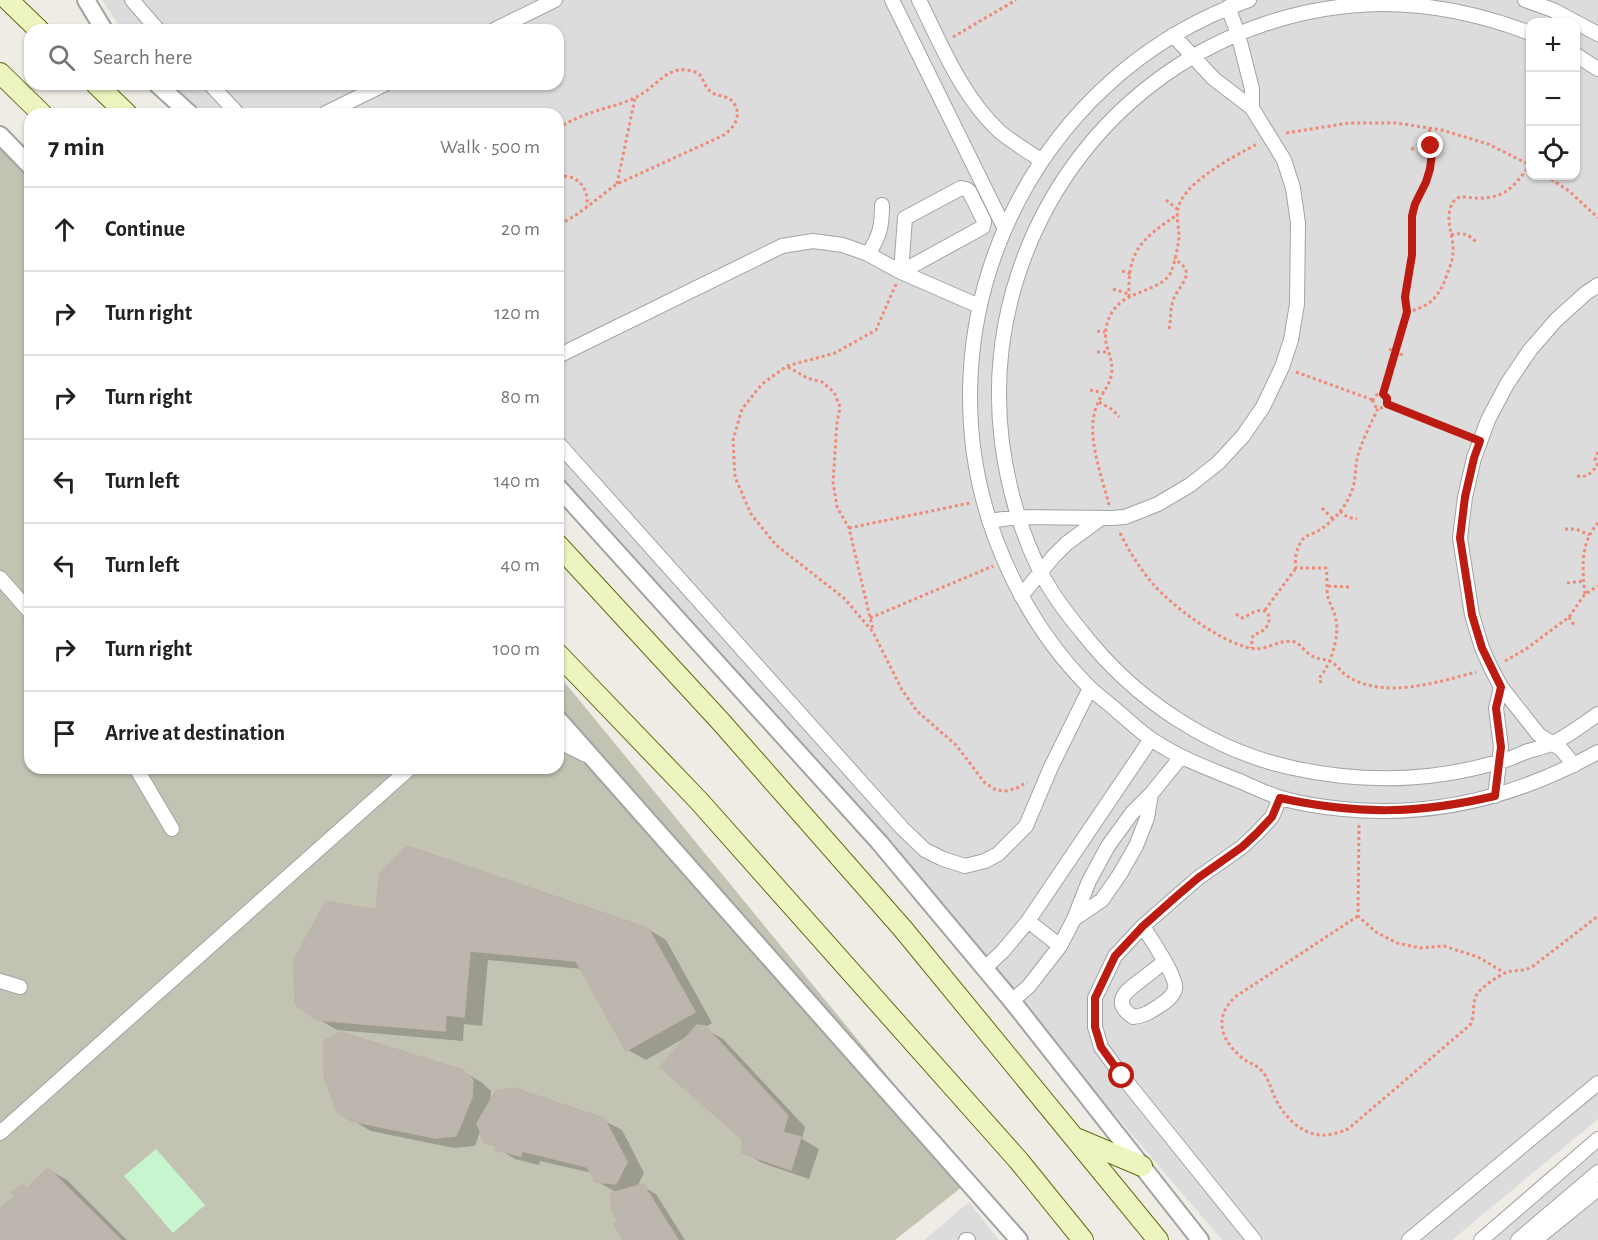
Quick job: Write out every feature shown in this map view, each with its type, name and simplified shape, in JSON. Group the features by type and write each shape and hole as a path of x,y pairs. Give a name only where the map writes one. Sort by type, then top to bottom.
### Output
{"main road":[{"path":"8,0 33,24"},
{"path":"0,73 36,108"},
{"path":"102,90 121,108"},
{"path":"564,552 722,723 903,929 1158,1240"},
{"path":"564,660 699,801 1019,1161 1083,1240"},
{"path":"1075,1138 1142,1166"}],"street":[{"path":"86,0 100,24"},
{"path":"132,0 153,24"},
{"path":"506,24 555,0"},
{"path":"892,0 1005,227"},
{"path":"919,0 966,91 982,112 1000,132 1041,160"},
{"path":"1249,0 1228,7 1173,35 1135,61 1100,90 1069,123 1041,160 1021,193 1005,227 990,266 979,306 972,355 970,404 974,452 983,500 1004,562 1041,629 1090,688 1151,739 1181,758 1280,798 1306,804 1359,810 1428,809 1495,796 1535,783 1598,752"},
{"path":"1525,0 1553,10 1598,34"},
{"path":"1526,32 1480,16 1432,7 1383,4 1333,8 1285,18 1238,34 1192,56 1152,83 1116,115 1083,150 1056,190 1033,232 1016,278 1005,324 999,372 999,420 1006,468 1018,517 1041,573 1067,613 1087,639 1125,680 1160,708 1188,726 1237,751 1279,765 1323,775 1367,779 1411,778 1455,773 1500,762 1552,743 1598,714"},
{"path":"1228,7 1238,34 1252,89 1252,108"},
{"path":"989,521 1018,517 1100,519 1125,517 1158,504 1190,485 1218,463 1243,436 1263,407 1282,367 1291,340 1297,304 1298,223 1293,188 1284,160 1252,108 1214,79 1173,35"},
{"path":"1580,58 1598,69"},
{"path":"164,90 183,108"},
{"path":"216,90 232,108"},
{"path":"336,108 373,90"},
{"path":"0,135 24,160"},
{"path":"961,188 968,190 984,221 983,227 901,272 905,218 961,188"},
{"path":"868,254 877,240 882,224 882,205"},
{"path":"564,353 782,246 813,240 843,245 868,254 901,272 979,306"},
{"path":"1574,765 1561,749 1539,735 1501,687 1491,668 1472,615 1460,538 1465,497 1474,458 1488,420 1507,384 1530,350 1556,320 1598,285"},
{"path":"564,450 902,828 925,850 943,859 965,866 985,861 998,854 1026,826 1051,767 1090,688"},
{"path":"564,494 879,842 1012,1001 1200,1240"},
{"path":"1021,596 1067,543 1100,519"},
{"path":"0,579 24,605"},
{"path":"1495,796 1500,762 1500,733 1496,708 1501,687"},
{"path":"564,726 1019,1240"},
{"path":"985,968 1003,951 1028,921 1151,739"},
{"path":"564,744 591,757"},
{"path":"1012,1001 1029,986 1060,946 1089,881 1108,846 1132,813 1181,758"},
{"path":"140,774 172,829"},
{"path":"0,1133 403,774"},
{"path":"1074,919 1102,900 1120,874 1136,846 1147,818 1150,794"},
{"path":"1254,1240 1101,1047 1095,1027 1095,998 1115,956 1143,926 1198,878 1242,847 1257,833 1272,817 1280,798"},
{"path":"1028,921 1060,946"},
{"path":"1143,926 1164,962"},
{"path":"0,981 20,987"},
{"path":"1409,1240 1598,1083"},
{"path":"1480,1240 1598,1139"},
{"path":"1518,1240 1598,1172"},
{"path":"1535,1240 1598,1189"}],"path":[{"path":"941,44 1016,0"},
{"path":"564,125 595,111 635,98 660,79 682,69 697,73 710,91 731,100 738,118 733,129 724,135 617,184 572,219 564,222"},
{"path":"617,184 635,98"},
{"path":"1270,136 1348,123 1396,123 1442,130 1488,144 1526,163"},
{"path":"1383,394 1407,312 1405,297 1412,255 1412,216 1430,169 1432,153 1429,128"},
{"path":"1411,149 1431,146"},
{"path":"1407,312 1430,303 1445,280 1453,252 1449,215 1454,201 1459,197 1484,198 1506,192 1526,170"},
{"path":"564,176 572,177 585,189 588,198 586,207"},
{"path":"1552,180 1569,191 1598,218"},
{"path":"1166,200 1178,209"},
{"path":"1113,289 1129,296 1131,274 1138,247 1147,237 1178,214"},
{"path":"1451,235 1466,234 1477,243"},
{"path":"1169,329 1173,300 1187,275 1185,267 1174,259"},
{"path":"1122,271 1131,274"},
{"path":"873,632 844,598 776,545 751,514 735,477 733,440 742,409 762,384 787,366 835,353 876,330 901,272"},
{"path":"1097,331 1105,332"},
{"path":"1389,349 1405,356"},
{"path":"1097,352 1109,351"},
{"path":"787,366 807,378 822,382 834,392 840,407 833,483 837,507 849,528 873,632 902,690 917,711 956,745 985,783 996,790 1006,791 1017,788 1051,767"},
{"path":"1282,367 1373,400 1378,408"},
{"path":"1090,390 1104,393"},
{"path":"1373,400 1377,395 1383,394"},
{"path":"1383,394 1387,398 1387,404"},
{"path":"1099,402 1113,410 1119,417"},
{"path":"1387,404 1480,441"},
{"path":"1378,408 1387,404"},
{"path":"1264,611 1296,568 1296,554 1304,538 1333,519 1347,501 1353,488 1357,459 1378,408"},
{"path":"1577,476 1583,477 1590,474 1598,466 1595,460 1598,452"},
{"path":"849,528 983,500"},
{"path":"1322,508 1333,519"},
{"path":"1340,511 1345,516 1357,519"},
{"path":"1585,594 1583,562 1585,543 1598,523"},
{"path":"1565,529 1576,529 1589,535"},
{"path":"870,618 1004,562"},
{"path":"1296,568 1326,568 1328,596 1337,620 1331,657 1325,673 1319,678 1320,683"},
{"path":"1567,583 1583,580"},
{"path":"1327,586 1350,587"},
{"path":"1491,668 1526,649 1569,617 1585,594 1598,586"},
{"path":"1236,614 1242,618 1256,610 1264,611 1269,616 1268,624 1262,632 1252,636 1251,648"},
{"path":"1569,617 1574,625"},
{"path":"1359,810 1359,916 1376,932 1397,943 1420,948 1444,946 1478,957 1505,973"},
{"path":"1359,916 1235,997 1224,1011 1222,1019 1224,1036 1240,1057 1253,1063 1264,1073 1275,1099 1286,1116 1302,1129 1321,1135 1348,1129 1470,1024 1477,993 1505,973 1523,971 1532,967 1598,916"}],"shaded area":[{"path":"102,0 1598,0 1598,1119 1452,1240 1222,1240 872,830 564,501 564,108 195,108 179,90 564,90 564,24 118,24"},
{"path":"0,127 24,151 24,774 564,774 564,682 972,1179 895,1240 0,1240"},
{"path":"1598,1136 1598,1240 1473,1240"},
{"path":"969,1202 999,1240 924,1240"}],"green space":[{"path":"156,1149 205,1205 173,1233 124,1176"}],"building":[{"path":"407,846 648,928 695,1012 626,1051 576,961 470,951 464,1017 446,1015 445,1031 317,1020 295,1004 294,960 326,901 376,910 380,873"},
{"path":"697,1025 705,1026 788,1116 783,1132 801,1137 791,1170 742,1153 742,1139 660,1067"},
{"path":"340,1032 463,1070 473,1080 472,1097 456,1136 435,1138 351,1121 337,1112 324,1076 324,1041"},
{"path":"514,1088 604,1118 627,1162 616,1184 595,1182 587,1167 522,1151 521,1156 495,1150 497,1147 484,1142 477,1123 496,1091"},
{"path":"48,1168 121,1240 0,1240 0,1209 14,1197 12,1192 23,1184 26,1189"},
{"path":"643,1184 678,1240 624,1240 614,1224 618,1221 612,1210 611,1193"}],"route":[{"path":"1122,1076 1101,1047 1095,1027 1095,998 1115,956 1143,926 1178,895 1257,833 1272,817 1280,798 1332,808 1393,811 1428,809 1495,796 1501,747 1496,708 1501,687 1482,648 1472,615 1460,538 1465,497 1480,441 1387,404 1387,398 1383,394 1407,312 1405,297 1412,255 1412,216 1430,169 1431,146"}]}
